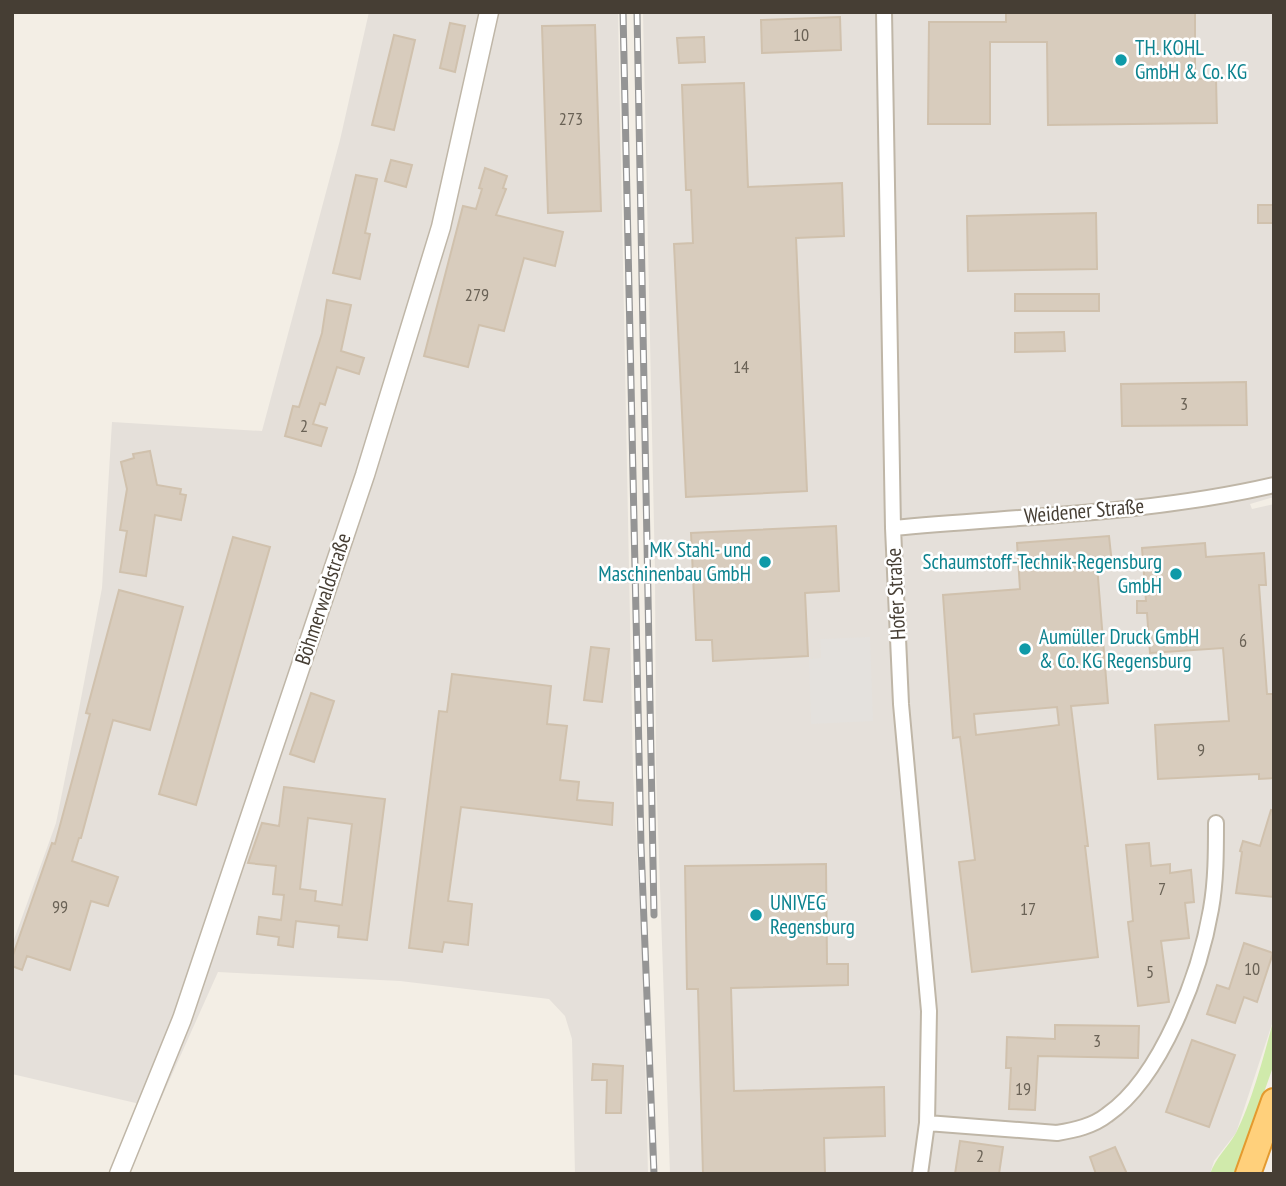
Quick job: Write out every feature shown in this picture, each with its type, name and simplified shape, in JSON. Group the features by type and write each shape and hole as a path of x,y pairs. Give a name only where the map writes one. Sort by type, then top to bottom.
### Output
{"highway":[{"path":"1248,1174 1274,1101"}],"street":[{"name":"Böhmerwaldstraße","path":"119,1174 182,1019 365,475 441,227 489,12"},
{"name":"Hofer Straße","path":"884,12 893,528 902,720 929,1011 927,1123 920,1174"},
{"name":"Weidener Straße","path":"893,528 1132,509 1235,494 1274,485"},
{"path":"927,1123 1057,1133 1074,1130 1107,1115 1131,1094 1150,1068 1189,993 1211,908 1216,823"}],"shaded area":[{"path":"369,12 618,12 633,772 643,974 648,1174 575,1174 572,1039 565,1016 549,999 400,981 218,972 157,1108 12,1074 12,945 56,823 79,709 102,588 112,422 262,431 340,140"},
{"path":"643,12 1274,12 1274,497 1250,504 1252,509 1274,504 1274,1018 1236,1133 1214,1161 1210,1174 670,1174 656,771 655,573"},
{"path":"870,637 873,721 811,724 809,659 821,658 820,639"}],"green space":[{"path":"1274,1018 1274,1064 1235,1174 1210,1174 1242,1121 1258,1077"}],"building":[{"name":"TH. KOHL GmbH & Co. KG","path":"1006,12 1195,12 1195,79 1216,78 1217,123 1048,125 1047,42 990,42 990,124 928,124 929,22 1006,22"},
{"path":"840,17 841,50 762,53 761,20"},
{"path":"450,23 465,26 455,72 440,68"},
{"path":"595,25 601,211 548,213 542,26"},
{"path":"394,35 415,40 394,130 372,125"},
{"path":"704,37 705,62 679,63 677,38"},
{"path":"744,83 748,187 842,183 844,236 796,238 807,491 686,497 674,244 693,243 691,190 686,190 682,85"},
{"path":"391,160 412,165 406,187 385,181"},
{"path":"485,168 507,176 503,188 506,189 496,215 563,232 555,266 524,258 504,331 479,325 468,367 424,356 463,206 476,209"},
{"path":"356,175 377,179 365,233 370,234 360,279 333,273"},
{"path":"1258,205 1274,205 1274,223 1258,223"},
{"path":"1096,213 1097,269 968,271 967,216"},
{"path":"1015,294 1099,294 1099,311 1015,311"},
{"path":"327,300 351,305 341,351 364,358 359,374 337,367 325,405 320,403 313,424 327,428 321,446 285,436 293,406 299,407 322,333"},
{"path":"1064,332 1065,351 1015,352 1015,333"},
{"path":"1246,382 1247,425 1122,426 1121,384"},
{"path":"150,451 157,485 181,489 180,494 186,495 181,520 155,515 146,576 120,572 127,531 120,530 127,489 121,462 134,458 133,454"},
{"name":"MK Stahl- und Maschinenbau GmbH","path":"836,526 839,591 805,593 808,656 713,661 712,640 696,640 691,533"},
{"name":"Aumüller Druck GmbH & Co. KG Regensburg","path":"1109,536 1112,564 1097,565 1108,703 1071,706 1098,957 972,972 959,862 975,860 960,737 953,738 943,595 1020,589 1017,543","holes":["1057,707 1059,725 976,735 974,714"]},
{"path":"233,537 270,547 196,805 159,794"},
{"path":"1205,543 1206,557 1264,553 1266,585 1259,585 1267,694 1274,694 1274,778 1259,779 1259,774 1158,779 1155,725 1229,721 1223,648 1150,653 1147,613 1137,613 1137,601 1146,601 1142,548"},
{"path":"119,590 183,607 150,730 113,720 81,838 72,861 118,877 108,906 91,901 70,970 27,956 22,970 12,966 12,958 52,843 55,844 90,714 86,713"},
{"path":"591,647 609,649 602,702 584,700"},
{"path":"452,674 551,686 547,724 567,726 560,780 579,782 577,800 613,803 612,825 461,807 448,901 472,904 468,945 444,942 442,952 409,948 439,711 447,712"},
{"path":"311,693 334,701 314,762 290,754"},
{"path":"284,787 385,799 367,940 338,937 339,926 296,921 293,947 278,945 279,937 257,934 259,917 281,920 284,895 273,894 276,866 248,863 262,823 279,826","holes":["308,818 352,824 342,905 315,901 316,891 300,889"]},
{"path":"1271,810 1274,811 1274,897 1236,893 1243,841 1260,846"},
{"path":"1149,843 1151,866 1170,864 1170,873 1191,870 1194,902 1185,903 1189,938 1161,941 1169,1002 1138,1006 1128,922 1133,921 1126,845"},
{"path":"826,864 827,964 848,964 848,985 731,988 734,1091 884,1087 885,1136 824,1138 825,1174 703,1174 698,989 687,989 685,866"},
{"path":"1244,943 1273,953 1257,1002 1244,997 1235,1023 1207,1014 1217,985 1229,989"},
{"path":"1055,1025 1139,1026 1138,1058 1038,1056 1035,1110 1009,1109 1011,1068 1006,1068 1007,1037 1055,1039"},
{"path":"1192,1040 1235,1055 1209,1127 1166,1112"},
{"path":"593,1064 623,1066 621,1113 606,1113 607,1080 592,1080"},
{"path":"960,1141 1003,1147 999,1174 955,1174"},
{"path":"1115,1147 1127,1174 1096,1174 1090,1157"}],"railway":[{"path":"623,12 641,846 654,1174"},
{"path":"637,12 654,915"}],"place":[{"name":"TH. KOHL GmbH & Co. KG","path":"1121,60"},
{"name":"MK Stahl- und Maschinenbau GmbH","path":"765,562"},
{"name":"Schaumstoff-Technik-Regensburg GmbH","path":"1176,574"},
{"name":"Aumüller Druck GmbH & Co. KG Regensburg","path":"1025,649"},
{"name":"UNIVEG Regensburg","path":"756,915"}]}
